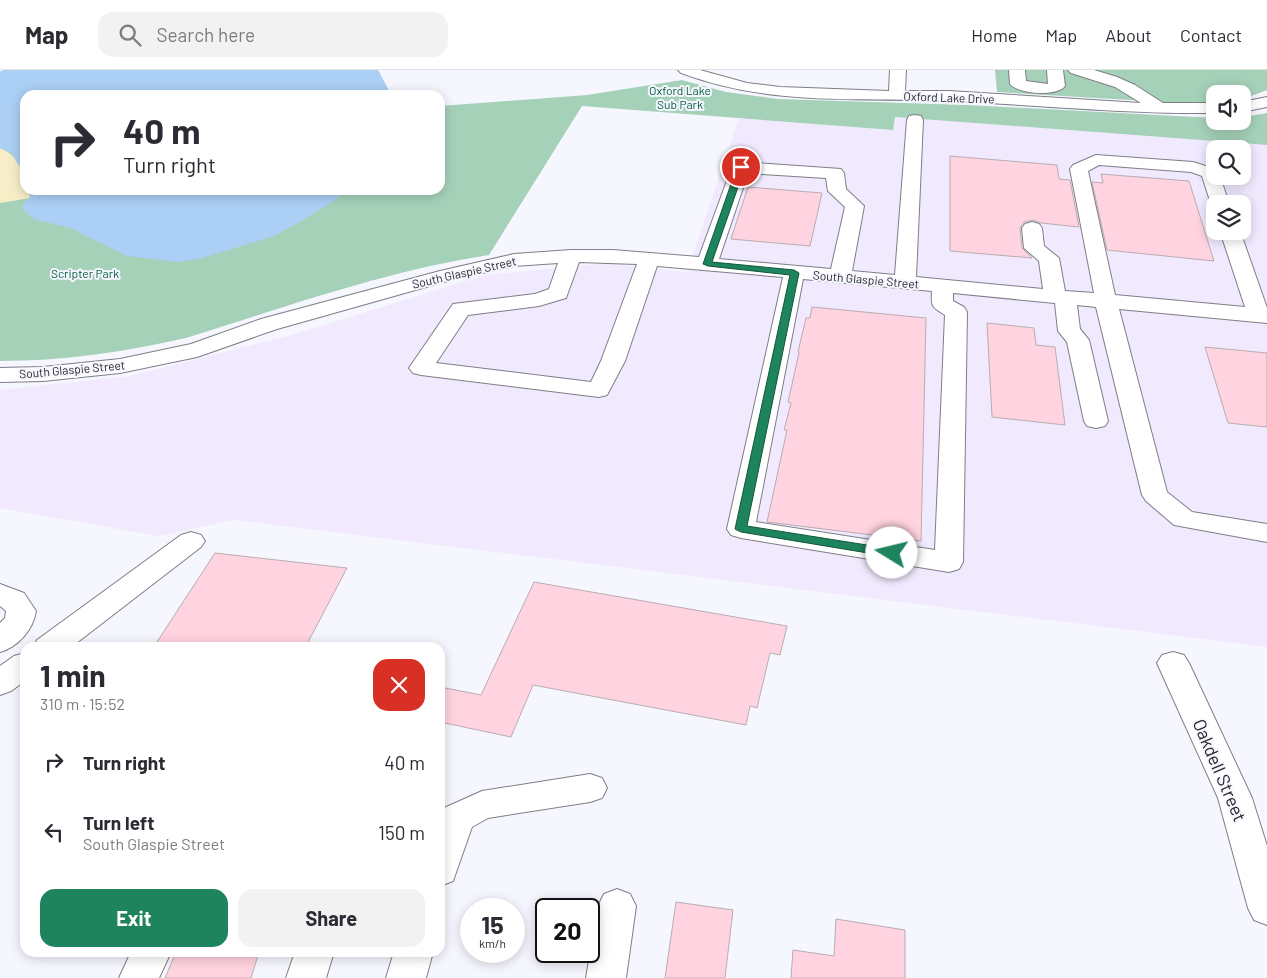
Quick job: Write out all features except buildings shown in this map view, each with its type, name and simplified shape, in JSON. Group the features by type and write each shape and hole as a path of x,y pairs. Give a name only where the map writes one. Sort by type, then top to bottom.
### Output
{"street":[{"name":"Oxford Lake Drive","path":"686,70 701,77 770,91 947,96 1160,109 1206,108"},
{"path":"897,96 898,70"},
{"path":"1017,70 1018,84 1050,89 1058,86 1055,70"},
{"path":"1076,70 1111,79 1128,86 1160,109"},
{"path":"1251,105 1267,102"},
{"path":"905,283 915,120"},
{"path":"1217,195 1210,174 1193,167 1096,160 1079,169 1106,302 1155,495 1184,519 1267,533"},
{"path":"708,264 741,167 836,173 836,190 855,206 840,277"},
{"path":"1032,228 1034,248 1049,258 1068,331 1078,340 1096,421"},
{"path":"1233,240 1263,316"},
{"path":"571,256 558,293 539,300 461,309 421,368 599,390 613,361 649,259"},
{"name":"South Glaspie Street","path":"0,375 43,374 120,366 196,350 269,324 447,275 514,260 571,256 613,256 708,264 1263,316"},
{"path":"794,273 741,529 949,562 956,312 942,304 943,287"},
{"path":"56,642 191,541"},
{"path":"0,594 14,600 21,610 19,622 0,640"},
{"name":"Oakdell Street","path":"1173,663 1235,798 1267,908"},
{"path":"0,683 20,668"},
{"path":"445,855 457,818 482,805 590,788"},
{"path":"606,978 617,906"},
{"path":"139,978 150,957"},
{"path":"306,978 313,957"},
{"path":"406,978 412,957"}],"shaded area":[{"path":"895,117 1206,140 1206,185 1251,185 1251,144 1267,145 1267,647 235,520 158,536 0,508 0,390 130,376 292,335 485,275 608,263 687,272 739,118 893,130"}],"green space":[{"name":"Scripter Park","path":"4,70 378,70 388,90 20,90 20,195 445,195 445,106 587,95 682,80 726,92 778,99 967,105 1206,118 1206,130 1251,130 1251,116 1267,113 1267,145 1251,144 1251,140 1206,140 895,117 893,130 582,106 489,255 412,270 374,280 186,338 140,348 93,355 24,361 0,361 0,72"},
{"path":"995,70 1267,70 1267,90 1251,96 1251,85 1206,85 1206,104 997,92"}],"sand":[{"path":"0,148 12,155 20,164 20,195 30,195 30,198 0,203"}],"water":[{"path":"4,70 378,70 388,90 20,90 20,167 11,153 0,148 0,72"},
{"path":"30,195 340,195 337,199 274,236 199,259 178,262 127,256 74,229 34,219 22,208 24,202 30,198"}],"route":[{"path":"741,167 708,264 794,273 741,529 892,553"}],"park label":[{"name":"Oxford Lake Sub Park","path":"680,97"}]}
